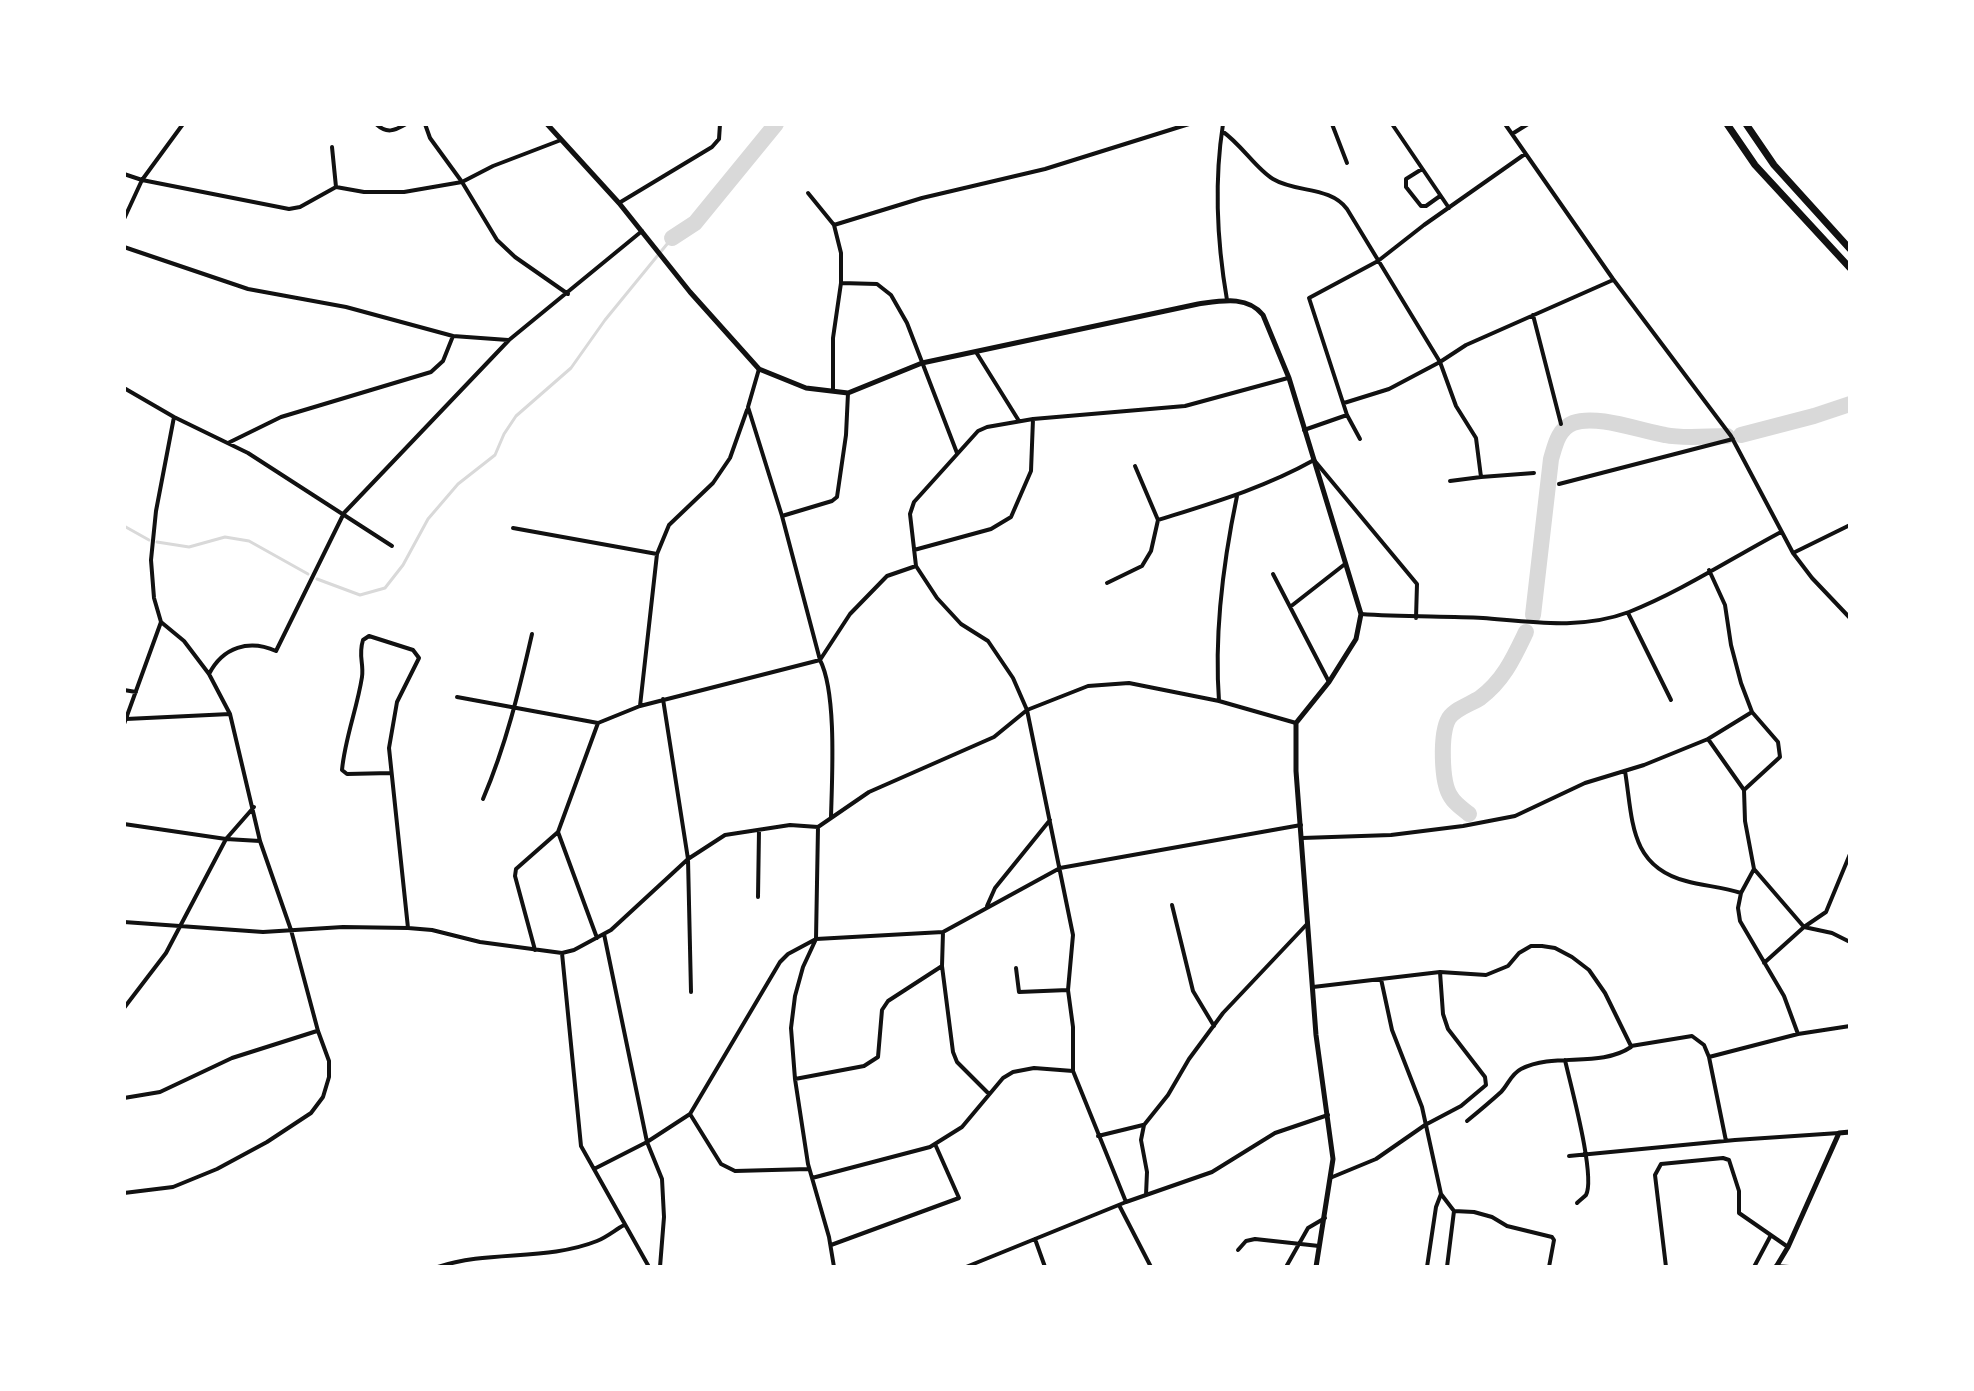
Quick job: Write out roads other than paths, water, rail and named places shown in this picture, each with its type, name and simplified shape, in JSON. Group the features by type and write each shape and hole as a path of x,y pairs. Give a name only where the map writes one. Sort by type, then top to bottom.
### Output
{"main road":[{"path":"1727,124 1755,165 1850,268"},
{"path":"1746,124 1774,165 1850,249"}],"street":[{"path":"124,219 142,180 183,124"},
{"path":"376,124 384,131 394,131 406,124"},
{"path":"425,124 430,138 462,182 497,240 515,257 568,294"},
{"path":"547,124 619,203 690,292 759,369 806,388 848,393 922,363 1198,304 1227,300 1247,303 1258,308 1263,315 1289,378 1361,614 1356,639 1329,682 1296,723 1313,987 1333,1159 1316,1267"},
{"path":"619,203 712,147 719,139 720,124"},
{"path":"834,225 922,198 1045,169 1189,124"},
{"path":"1223,124 1217,211 1227,300"},
{"path":"1332,124 1347,163"},
{"path":"1392,124 1449,208"},
{"path":"1505,124 1613,279 1733,439 1793,553 1850,618"},
{"path":"1512,134 1528,124"},
{"path":"1222,131 1238,142 1272,178 1301,190 1340,200 1440,362 1456,406 1476,438 1481,477"},
{"path":"124,174 289,209 300,207 336,187 364,192 404,192 462,182 493,166 561,140"},
{"path":"332,147 336,187"},
{"path":"1360,439 1347,415 1309,298 1378,261 1525,154"},
{"path":"1422,169 1406,179 1406,187 1421,206 1440,196"},
{"path":"808,193 834,225 841,253 841,283 833,338 833,391"},
{"path":"209,674 217,658 235,649 253,645 276,651 344,513 509,340 642,231"},
{"path":"124,247 248,289 346,307 453,336 509,340"},
{"path":"1344,403 1389,389 1466,345 1613,279"},
{"path":"841,283 877,284 883,287 907,323 957,453"},
{"path":"1533,315 1561,424"},
{"path":"228,443 281,417 431,372 443,361 453,336"},
{"path":"975,350 1019,421"},
{"path":"640,706 657,554 669,525 713,483 730,458 759,369"},
{"path":"1126,1202 1073,1071 1073,1027 1068,990 1073,935 1027,710 1013,678 988,641 961,624 937,598 916,566 910,514 914,502 978,431 1033,419 1185,406 1289,378"},
{"path":"124,388 228,443 344,513 392,546"},
{"path":"782,516 837,497 846,435 848,393"},
{"path":"748,407 826,672 832,739 831,818"},
{"path":"1304,430 1347,415"},
{"path":"124,1193 173,1187 217,1169 267,1142 311,1113 323,1097 329,1077 329,1061 291,930 260,841 230,714 209,674 184,641 161,622 154,598 151,560 156,511 174,417"},
{"path":"914,550 991,529 1011,517 1031,471 1033,419"},
{"path":"1559,484 1733,439"},
{"path":"1158,520 1237,496 1288,475 1314,460"},
{"path":"1314,460 1417,584 1416,618"},
{"path":"1107,583 1142,566 1151,551 1158,520 1135,466"},
{"path":"1450,481 1534,473"},
{"path":"1219,701 1215,659 1229,535 1237,496"},
{"path":"1793,553 1850,525"},
{"path":"513,528 657,554"},
{"path":"1361,614 1482,618 1558,625 1584,623 1628,612 1782,532"},
{"path":"1290,607 1346,563"},
{"path":"457,697 598,723 663,699 820,660 850,614 887,576 916,566"},
{"path":"1709,570 1725,605 1731,645 1752,712 1778,742 1780,750 1780,757 1744,790"},
{"path":"1273,574 1329,682"},
{"path":"1628,612 1671,700"},
{"path":"161,622 125,721 230,714"},
{"path":"483,799 500,758 532,634"},
{"path":"391,773 347,774 342,770 346,738 362,673 359,654 363,640 369,636 413,650 419,658 401,692 391,723 389,748 408,928"},
{"path":"124,922 263,932 343,927 408,928 562,953 604,934 688,859 725,835 790,825 818,827 869,792 994,737 1027,710 1088,686 1129,683 1219,701 1296,723"},
{"path":"124,690 136,692"},
{"path":"663,699 688,859 691,992"},
{"path":"1302,838 1391,835 1515,816 1585,783 1708,739 1752,712"},
{"path":"535,950 515,876 516,869 558,832 598,723"},
{"path":"1708,739 1744,790 1745,821 1754,869 1804,927 1832,933 1850,942"},
{"path":"1625,771 1635,831 1644,856 1668,875 1741,893"},
{"path":"124,1008 183,925 226,839 254,807"},
{"path":"986,908 991,893 1050,820"},
{"path":"124,824 260,841"},
{"path":"594,1169 647,1142 690,1114 780,962 788,954 816,939 943,932 1060,868 1301,825"},
{"path":"818,827 816,939 803,967 791,1028 795,1079 809,1169 831,1245 834,1267"},
{"path":"758,897 759,830"},
{"path":"558,832 597,939"},
{"path":"1764,963 1826,912 1850,854"},
{"path":"1754,869 1741,893 1740,921 1784,996 1798,1034"},
{"path":"1172,905 1193,991 1214,1026"},
{"path":"1146,1195 1147,1172 1141,1140 1144,1125 1214,1026 1308,923"},
{"path":"943,932 942,966 953,1052 957,1062 989,1094"},
{"path":"604,934 647,1142 662,1179 664,1217 660,1267"},
{"path":"1313,987 1440,972 1486,975 1508,966 1519,953 1531,946 1555,948 1589,970 1605,993 1631,1046"},
{"path":"562,953 581,1146 649,1267"},
{"path":"795,1079 864,1066 878,1057 882,1010 888,1001 942,966"},
{"path":"1016,968 1019,992 1068,990"},
{"path":"1330,1178 1376,1159 1425,1125 1461,1106 1486,1085 1485,1077 1448,1029 1443,1014 1440,972"},
{"path":"1381,979 1392,1030 1422,1107 1441,1194 1454,1211 1447,1267"},
{"path":"1709,1057 1798,1034 1850,1026"},
{"path":"124,1098 160,1092 232,1058 318,1031"},
{"path":"1467,1121 1503,1090 1517,1071 1547,1060 1617,1054 1631,1046 1692,1036 1704,1045 1709,1057 1726,1141"},
{"path":"1565,1060 1586,1155 1587,1188 1585,1196 1577,1203"},
{"path":"812,1178 935,1144 962,1127 1003,1078 1013,1072 1034,1068 1073,1071"},
{"path":"690,1114 721,1164 735,1171 809,1169"},
{"path":"966,1267 1126,1202 1212,1172 1275,1133 1328,1115"},
{"path":"1098,1136 1144,1125"},
{"path":"1569,1156 1850,1132"},
{"path":"1776,1267 1839,1133"},
{"path":"831,1245 959,1198 935,1144"},
{"path":"1666,1267 1655,1175 1661,1164 1729,1160 1739,1191 1739,1213 1788,1247"},
{"path":"1427,1267 1436,1207 1441,1194"},
{"path":"1119,1205 1151,1267"},
{"path":"1454,1211 1483,1214 1507,1226 1552,1237 1549,1267"},
{"path":"1286,1267 1308,1228 1325,1218"},
{"path":"438,1267 460,1260 565,1249 598,1240 624,1225"},
{"path":"1754,1267 1771,1235"},
{"path":"1035,1239 1045,1267"},
{"path":"1238,1250 1246,1241 1255,1239 1320,1247"},
{"path":"1776,1267 1789,1267"}],"waterway":[{"path":"672,238 695,223 776,124"},
{"path":"317,579 360,595 385,588 403,565 428,519 458,484 495,455 516,416 571,368 605,320 672,238"},
{"path":"1741,435 1850,404"},
{"path":"1533,615 1551,459 1564,429 1573,423 1594,421 1672,436 1727,436"},
{"path":"124,526 149,540"},
{"path":"157,542 189,547 225,537 249,541 308,574"},
{"path":"1469,814 1453,800 1445,781 1443,746 1446,725 1456,712 1496,684 1526,632"}]}
